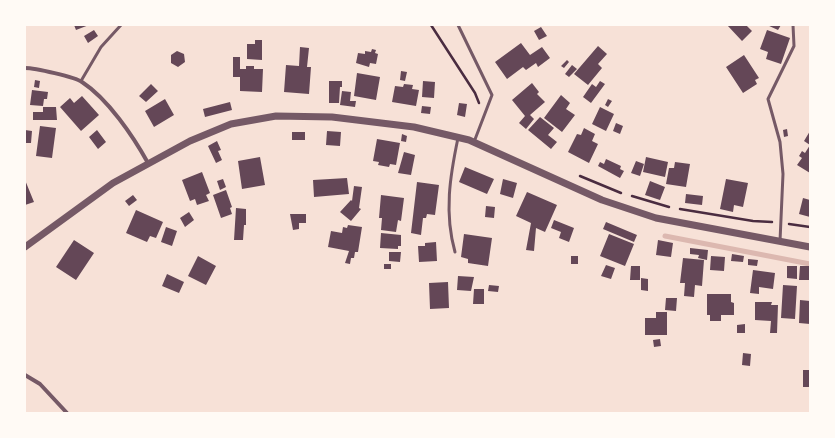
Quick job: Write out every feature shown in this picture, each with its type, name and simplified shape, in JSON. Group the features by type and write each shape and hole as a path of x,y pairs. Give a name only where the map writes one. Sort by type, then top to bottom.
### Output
{"street":[{"path":"25,68 81,81 97,94 131,133 148,163"},
{"path":"25,247 113,184 148,163 190,141 231,124 276,116 332,117 414,127 474,142 602,200 656,218 810,247"},
{"path":"25,374 40,384 67,413"}],"lane":[{"path":"81,81 101,47 122,25"},
{"path":"458,25 492,95 474,142"},
{"path":"780,241 784,174 780,142 768,99 794,46 793,25"},
{"path":"455,252 449,219 448,198 450,173 458,138"}],"path":[{"path":"431,25 475,93 484,117"}],"building":[{"path":"74,25 89,25 76,30"},
{"path":"727,25 746,25 752,31 742,41"},
{"path":"767,25 781,25 778,30"},
{"path":"541,27 547,36 539,40 534,31"},
{"path":"94,30 98,36 88,43 84,36"},
{"path":"767,30 790,38 781,64 766,59 768,52 760,49"},
{"path":"255,40 262,40 262,60 247,59 247,44 255,44"},
{"path":"521,43 530,55 542,47 550,58 538,67 536,63 526,70 523,67 507,79 495,62"},
{"path":"598,46 607,54 598,64 602,68 588,85 574,74"},
{"path":"300,47 309,48 307,67 311,67 309,94 284,92 286,65 299,66"},
{"path":"372,49 376,50 375,53 378,54 376,64 370,63 369,67 356,63 358,53 365,54 365,51 371,52"},
{"path":"177,51 184,54 185,62 178,67 171,63 171,55"},
{"path":"744,55 759,78 755,80 757,84 743,93 726,67"},
{"path":"233,57 240,57 240,69 246,69 246,66 254,66 254,69 263,69 262,92 240,91 240,77 233,77"},
{"path":"567,60 569,62 564,68 561,66"},
{"path":"572,65 577,69 569,77 565,74"},
{"path":"401,71 407,72 405,81 400,80"},
{"path":"357,73 380,77 376,100 354,96"},
{"path":"35,80 40,81 39,88 34,87"},
{"path":"329,81 342,81 339,103 329,103"},
{"path":"423,81 435,82 434,98 422,97"},
{"path":"600,81 605,84 591,103 583,97 592,84 596,87"},
{"path":"532,83 539,92 537,94 545,102 530,115 534,119 526,129 519,123 525,116 512,100"},
{"path":"151,84 158,91 146,102 139,96"},
{"path":"404,84 413,85 412,89 419,90 416,106 392,102 395,86 403,87"},
{"path":"32,90 48,92 47,99 44,99 43,106 30,105"},
{"path":"342,91 351,92 350,101 356,101 355,107 340,105"},
{"path":"561,95 570,103 566,109 575,115 562,132 544,118"},
{"path":"82,96 99,115 81,131 60,107 70,98 74,103"},
{"path":"165,99 174,115 154,127 145,111"},
{"path":"608,99 612,101 608,107 605,105"},
{"path":"230,102 232,110 205,117 203,109"},
{"path":"459,103 467,104 465,117 457,115"},
{"path":"422,106 431,107 430,114 421,113"},
{"path":"43,107 56,107 57,120 33,120 33,112 43,112"},
{"path":"600,107 614,114 606,131 592,124"},
{"path":"540,117 554,128 548,135 557,142 551,149 528,130"},
{"path":"616,123 623,126 620,134 613,131"},
{"path":"40,126 56,128 52,158 36,156"},
{"path":"584,128 595,134 592,141 598,144 589,163 568,152 577,134 581,135"},
{"path":"787,129 788,136 784,137 783,130"},
{"path":"25,130 32,131 31,143 25,143"},
{"path":"97,130 106,142 98,149 89,137"},
{"path":"327,131 341,132 340,146 326,145"},
{"path":"810,131 810,145 804,141"},
{"path":"292,132 305,132 305,140 292,140"},
{"path":"402,134 407,136 406,142 401,141"},
{"path":"377,139 400,143 396,165 390,164 389,167 378,165 379,162 373,161"},
{"path":"217,141 221,150 218,151 222,160 216,163 208,146"},
{"path":"810,145 810,173 797,165 802,158 799,156 802,151 805,153"},
{"path":"404,152 415,155 411,175 398,173"},
{"path":"260,157 265,185 242,189 238,161"},
{"path":"646,157 668,162 665,177 643,172"},
{"path":"606,159 621,166 620,169 624,171 620,178 598,166 600,162 604,164"},
{"path":"636,161 644,164 640,176 631,173"},
{"path":"675,162 690,164 686,187 666,184 669,168 674,168"},
{"path":"465,167 494,179 487,194 459,182"},
{"path":"202,172 210,193 206,195 209,201 197,205 195,199 190,201 182,180"},
{"path":"347,178 349,194 314,197 313,180"},
{"path":"223,179 226,187 220,190 217,181"},
{"path":"503,179 517,183 513,198 500,194"},
{"path":"726,179 748,183 743,207 734,205 733,212 720,209"},
{"path":"25,180 34,202 25,205"},
{"path":"650,181 665,187 660,200 645,195"},
{"path":"417,182 439,185 435,215 427,214 426,218 423,218 421,235 411,233"},
{"path":"354,186 362,187 359,208 361,209 351,221 340,212 351,200 352,201"},
{"path":"226,190 232,207 230,208 232,214 221,218 213,195"},
{"path":"527,192 557,205 545,232 536,228 534,251 526,250 531,223 516,216"},
{"path":"686,194 703,196 702,205 685,203"},
{"path":"133,195 137,200 129,206 125,201"},
{"path":"381,195 404,198 401,221 398,220 396,232 381,230 382,218 379,218"},
{"path":"803,198 810,200 810,217 799,214"},
{"path":"486,206 495,207 494,218 485,217"},
{"path":"236,208 246,209 246,225 244,225 243,240 234,240"},
{"path":"136,210 163,222 156,238 150,236 147,242 126,233"},
{"path":"189,212 194,220 185,227 180,218"},
{"path":"290,214 306,214 306,223 299,223 299,229 293,230"},
{"path":"554,220 574,228 569,242 559,238 561,232 551,228"},
{"path":"606,222 637,235 634,242 603,229"},
{"path":"348,225 362,227 358,252 355,252 354,258 351,258 350,264 345,263 349,251 328,247 331,231 342,233 343,227 347,228"},
{"path":"166,227 177,231 172,246 161,242"},
{"path":"381,233 401,235 401,246 398,246 398,249 380,248"},
{"path":"464,234 492,238 488,266 468,263 468,259 461,257"},
{"path":"609,234 634,244 625,266 600,256"},
{"path":"74,240 94,253 76,280 56,267"},
{"path":"658,240 673,243 671,257 656,255"},
{"path":"436,242 437,261 419,262 418,246 425,246 425,243"},
{"path":"690,248 708,250 707,260 698,258 699,255 690,254"},
{"path":"389,252 401,252 400,262 389,261"},
{"path":"732,254 744,256 743,262 731,261"},
{"path":"198,256 216,266 206,285 188,276"},
{"path":"571,256 578,256 578,264 571,264"},
{"path":"711,256 725,257 724,271 710,270"},
{"path":"683,258 704,260 702,286 695,285 694,297 684,296 685,283 680,283"},
{"path":"748,259 758,260 757,266 748,265"},
{"path":"384,264 391,264 391,269 384,269"},
{"path":"606,265 615,268 611,279 601,276"},
{"path":"631,266 640,266 640,280 630,280"},
{"path":"787,266 797,266 797,279 787,278"},
{"path":"800,266 810,266 809,280 799,280"},
{"path":"753,270 775,273 773,289 759,287 759,294 750,293"},
{"path":"167,274 184,282 179,293 162,286"},
{"path":"458,276 474,277 471,291 457,290"},
{"path":"641,278 648,279 648,291 641,290"},
{"path":"448,282 449,308 430,309 429,283"},
{"path":"489,285 499,286 498,292 488,291"},
{"path":"783,285 797,286 795,319 781,318"},
{"path":"474,289 484,289 484,304 473,304"},
{"path":"707,294 731,294 731,302 734,303 734,315 721,315 721,321 710,321 710,315 707,315"},
{"path":"666,298 677,298 676,311 665,310"},
{"path":"800,300 810,301 810,324 799,323"},
{"path":"755,302 772,302 771,305 778,305 777,333 770,333 771,321 755,320"},
{"path":"656,312 667,312 667,335 645,335 645,318 656,318"},
{"path":"745,324 745,333 737,333 737,325"},
{"path":"660,339 661,346 654,347 653,340"},
{"path":"743,353 751,354 750,366 742,365"},
{"path":"803,370 810,370 810,387 803,387"}],"waterway":[{"path":"665,236 810,264"}]}
